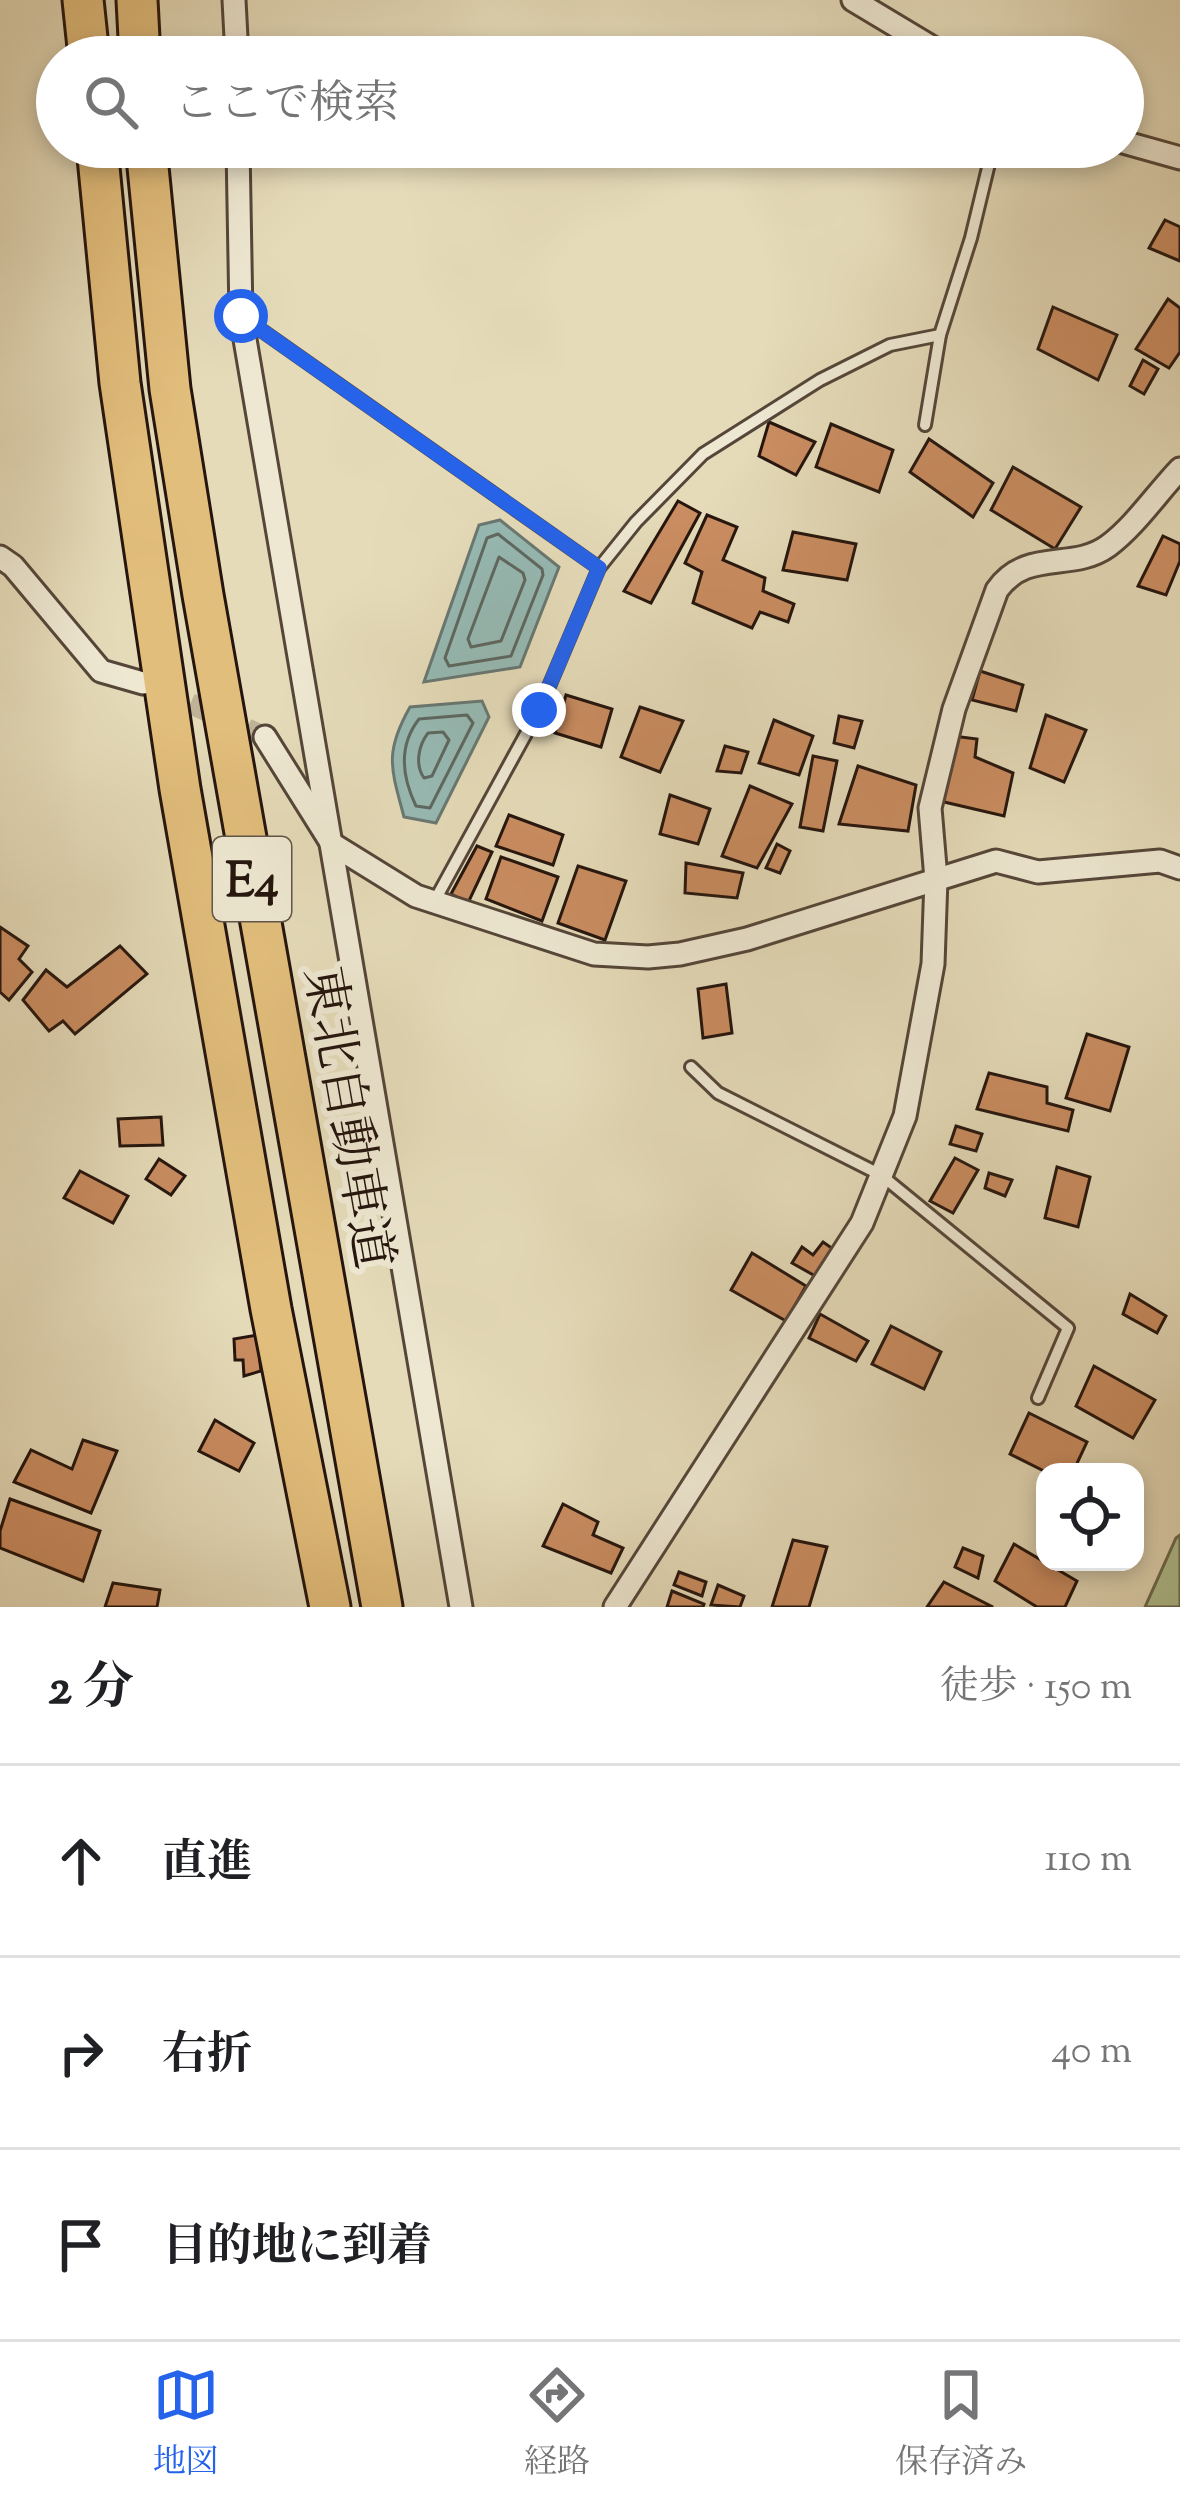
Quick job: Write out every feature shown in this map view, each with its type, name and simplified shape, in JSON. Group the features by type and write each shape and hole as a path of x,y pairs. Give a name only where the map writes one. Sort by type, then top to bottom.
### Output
{"highway":[{"path":"83,0 87,36"},
{"path":"137,0 139,36"},
{"name":"E4","path":"99,168 120,383 180,789 271,1309 330,1607"},
{"name":"東北自動車道","path":"148,168 170,389 202,595 382,1607"}],"street":[{"path":"234,0 236,36"},
{"path":"853,0 913,36"},
{"path":"1144,148 1180,158"},
{"path":"238,168 241,316 461,1607"},
{"path":"615,1607 862,1223 905,1117 934,964 936,880 930,808 954,709 997,590 1008,575 1036,563 1084,556 1107,547 1180,469"},
{"path":"0,557 13,566 101,671 143,683"},
{"path":"266,737 332,844 416,896 594,954 648,957 747,939 996,861 1039,872 1160,861 1180,868"}],"lane":[{"path":"925,424 940,335 987,168"},
{"path":"241,316 599,568"},
{"path":"434,902 539,710 599,568 636,522 703,454 820,380 890,345 940,335"},
{"path":"691,1066 718,1093 881,1175 1068,1328 1038,1398"}],"green space":[{"path":"1180,1535 1180,1607 1145,1607 1176,1538"}],"water":[{"path":"500,520 559,567 520,667 424,682 479,525"},
{"path":"482,701 489,717 436,823 404,817 392,761 396,737 410,707"}],"building":[{"path":"1165,220 1180,227 1180,261 1149,248"},
{"path":"1168,299 1180,308 1180,352 1169,368 1136,349"},
{"path":"1053,307 1117,335 1098,380 1038,349"},
{"path":"1143,360 1158,369 1144,394 1130,386"},
{"path":"769,422 815,442 796,475 759,456"},
{"path":"831,424 893,450 879,492 816,467"},
{"path":"929,439 993,483 973,517 910,472"},
{"path":"1013,467 1081,507 1055,549 991,510"},
{"path":"678,501 700,513 651,603 624,591"},
{"path":"707,515 737,527 723,560 765,578 763,591 794,604 788,622 760,612 752,628 693,603 702,572 685,563"},
{"path":"793,532 856,544 847,580 783,570"},
{"path":"1163,536 1180,544 1180,561 1166,595 1138,586"},
{"path":"980,671 1023,685 1016,711 972,700"},
{"path":"566,695 612,709 601,747 555,733"},
{"path":"640,707 683,721 660,772 621,757"},
{"path":"1046,715 1086,730 1064,782 1030,768"},
{"path":"839,716 862,721 854,748 834,743"},
{"path":"774,720 813,736 799,775 759,763"},
{"path":"953,736 977,739 975,757 1013,773 1004,816 940,801"},
{"path":"725,746 748,752 741,773 717,771"},
{"path":"813,756 837,761 823,831 800,827"},
{"path":"858,766 916,785 908,831 839,824"},
{"path":"750,786 792,804 757,868 722,856"},
{"path":"670,795 710,809 698,844 660,834"},
{"path":"509,815 563,835 553,865 496,846"},
{"path":"777,844 790,851 780,873 766,868"},
{"path":"477,846 492,852 468,903 451,894"},
{"path":"501,857 558,877 542,921 486,899"},
{"path":"686,863 743,873 737,898 685,893"},
{"path":"578,866 626,881 605,940 558,923"},
{"path":"0,927 28,946 19,959 32,972 9,1000 0,992"},
{"path":"120,946 147,974 75,1034 63,1021 49,1031 23,1000 46,970 67,987"},
{"path":"726,984 732,1033 703,1038 698,989"},
{"path":"1087,1034 1129,1047 1110,1111 1066,1098"},
{"path":"989,1073 1047,1087 1047,1103 1073,1110 1068,1131 977,1109"},
{"path":"161,1117 163,1145 120,1146 118,1119"},
{"path":"956,1126 982,1134 976,1151 950,1144"},
{"path":"955,1158 978,1170 953,1213 930,1201"},
{"path":"159,1159 185,1176 171,1195 146,1179"},
{"path":"1057,1167 1090,1177 1078,1227 1045,1218"},
{"path":"80,1171 128,1196 113,1223 64,1198"},
{"path":"989,1173 1012,1180 1005,1196 985,1188"},
{"path":"823,1242 836,1251 817,1277 792,1263 802,1247 813,1255"},
{"path":"752,1253 806,1286 786,1321 731,1290"},
{"path":"1130,1294 1166,1316 1157,1333 1123,1314"},
{"path":"820,1314 868,1341 856,1361 809,1338"},
{"path":"891,1326 941,1352 924,1389 872,1364"},
{"path":"257,1335 261,1371 244,1376 243,1360 235,1360 234,1339"},
{"path":"1094,1366 1155,1400 1133,1438 1076,1406"},
{"path":"1029,1413 1087,1442 1077,1463 1036,1463 1036,1467 1010,1454"},
{"path":"215,1420 254,1443 239,1471 199,1451"},
{"path":"83,1440 117,1451 91,1513 14,1482 31,1450 72,1469"},
{"path":"10,1499 100,1531 83,1581 0,1548"},
{"path":"563,1504 598,1522 593,1535 623,1548 611,1573 543,1546"},
{"path":"793,1540 827,1547 809,1607 772,1607"},
{"path":"1014,1544 1036,1557 1036,1571 1060,1571 1077,1581 1065,1607 1037,1607 995,1581"},
{"path":"963,1548 983,1556 978,1578 955,1567"},
{"path":"679,1572 706,1582 702,1596 674,1585"},
{"path":"944,1582 993,1607 927,1607"},
{"path":"113,1583 160,1590 157,1607 105,1607"},
{"path":"718,1585 744,1596 740,1607 711,1605"},
{"path":"672,1591 704,1604 703,1607 667,1607"}],"tunnel":[{"path":"162,691 265,737"}],"route":[{"path":"241,316 599,568 539,710"}]}
